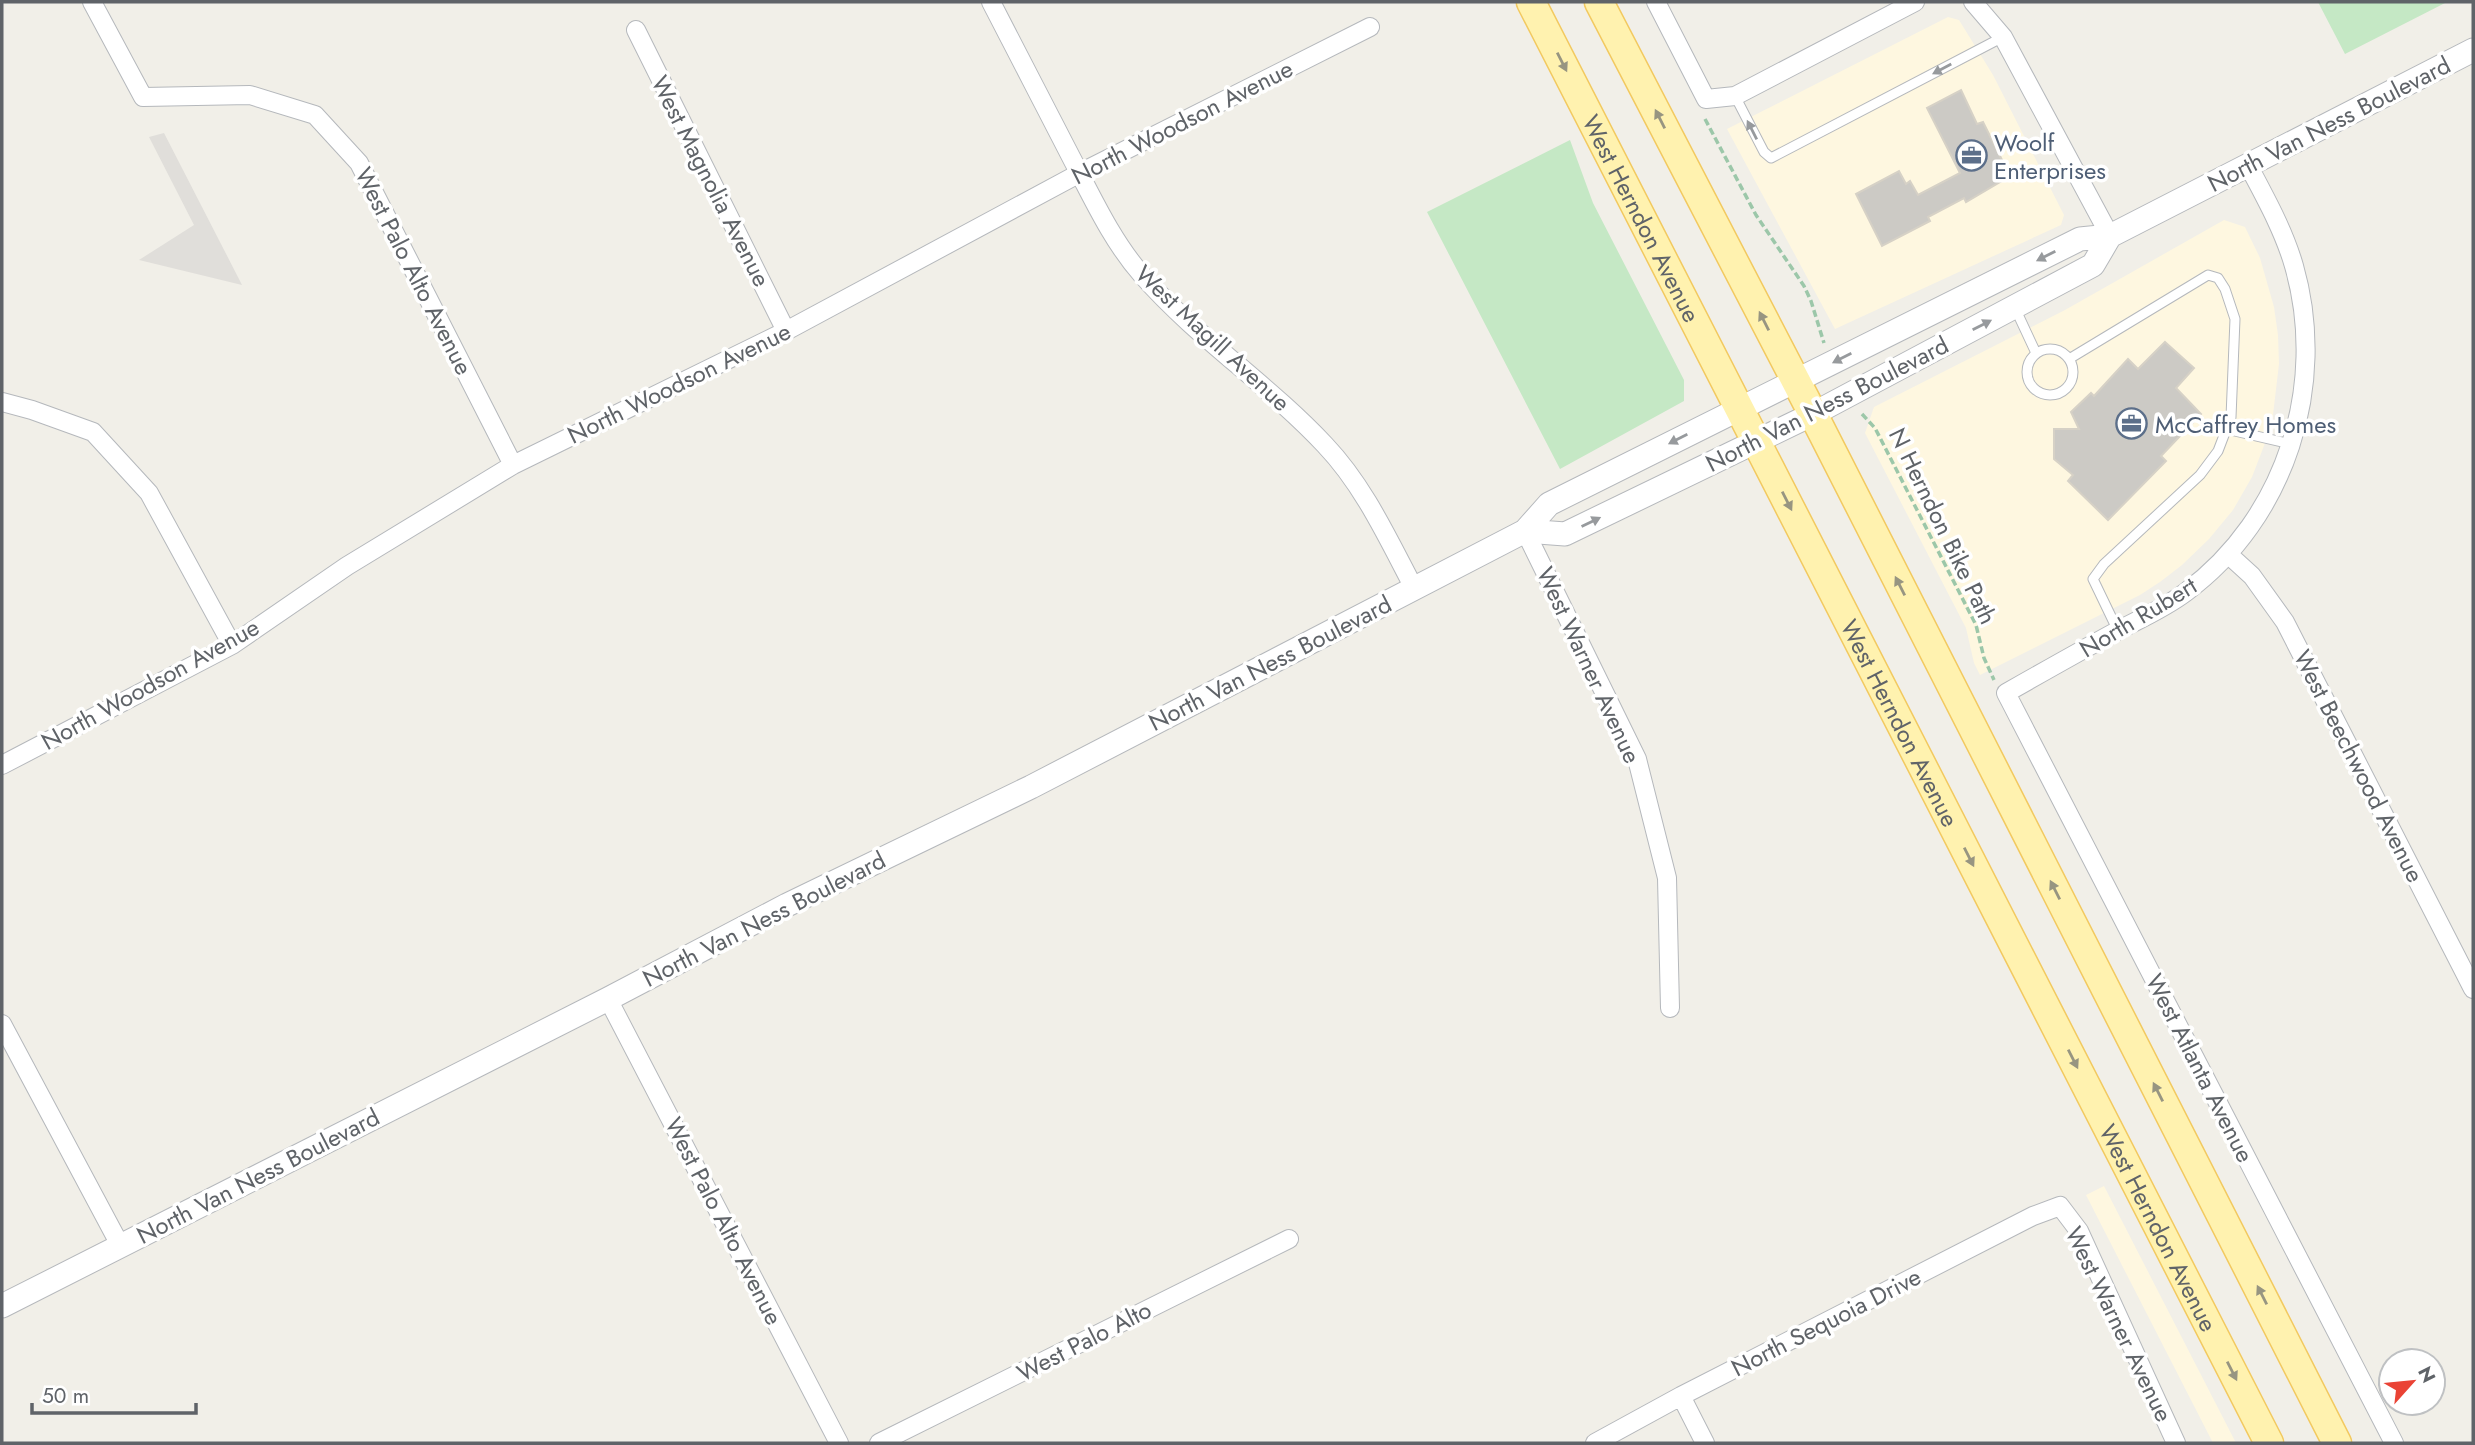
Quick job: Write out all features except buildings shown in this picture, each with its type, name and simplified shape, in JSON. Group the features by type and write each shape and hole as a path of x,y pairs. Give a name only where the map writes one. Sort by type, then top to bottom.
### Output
{"main road":[{"name":"West Herndon Avenue","path":"1531,2 2269,1443"},
{"path":"1599,2 1813,414 2337,1443"}],"street":[{"name":"West Palo Alto Avenue","path":"92,2 143,97 250,95 315,115 359,163 513,465"},
{"name":"West Magill Avenue","path":"991,2 1111,232 1141,274 1170,305 1326,446 1350,475 1373,511 1414,588"},
{"path":"1656,2 1705,108 1735,96 1915,2"},
{"path":"1973,2 2003,37 2110,236"},
{"name":"North Woodson Avenue","path":"2,765 232,645 347,566 513,465 786,331 1080,173 1370,27"},
{"name":"West Magnolia Avenue","path":"636,30 786,331"},
{"name":"North Van Ness Boulevard","path":"2,1306 608,999 787,905 1031,787 1525,531 1549,504 2080,239 2110,236 2473,50"},
{"name":"North Rubert","path":"2006,693 2185,593 2229,555 2255,521 2276,482 2291,444 2302,403 2307,358 2304,312 2294,266 2277,222 2248,165"},
{"name":"North Van Ness Boulevard","path":"1525,531 1565,534 1813,414 2094,265 2110,236"},
{"path":"2,402 93,432 149,494 232,645"},
{"name":"West Warner Avenue","path":"1525,531 1637,759 1667,878 1670,1008"},
{"name":"West Beechwood Avenue","path":"2229,555 2252,576 2285,622 2473,989"},
{"name":"West Atlanta Avenue","path":"2006,693 2394,1443"},
{"name":"West Palo Alto Avenue","path":"608,999 839,1443"},
{"path":"2,1024 120,1245"},
{"name":"West Warner Avenue","path":"2060,1206 2078,1231 2176,1443"},
{"name":"North Sequoia Drive","path":"1595,1443 1681,1396 2033,1216 2060,1206"},
{"name":"West Palo Alto","path":"879,1443 1289,1239"},
{"path":"1681,1396 1705,1443"}],"lane":[{"path":"1735,96 1764,152 1771,158 2003,37"},
{"path":"2069,359 2208,275 2218,278 2225,289 2235,319 2231,417 2218,450 2200,475 2104,564 2093,579 2118,631"},
{"path":"2015,308 2036,353"},
{"path":"2050,349 2069,359 2072,367 2071,382 2060,393 2045,395 2031,387 2026,372 2036,353 2050,349"},
{"path":"2226,429 2291,444"}],"path":[{"path":"1705,108 1756,215 1804,286 1824,343"},
{"name":"N Herndon Bike Path","path":"1862,414 1875,428 1976,625 1984,658 1995,682 2006,693"}],"shaded area":[{"path":"1948,17 1959,20 1993,75 2064,215 2061,225 1835,329 1727,129"},
{"path":"164,133 242,285 139,260 194,225 149,137"},
{"path":"2224,220 2245,227 2260,258 2274,307 2278,335 2279,364 2273,415 2252,477 2233,510 2209,539 2160,582 2140,595 1980,675 1974,663 1966,628 1865,433 1874,407 2065,310"},
{"path":"2104,1186 2236,1443 2213,1443 2086,1195"}],"green space":[{"path":"2318,2 2447,2 2345,54"},
{"path":"1570,140 1593,203 1684,380 1684,401 1560,469 1427,212"}],"place":[{"name":"Woolf Enterprises","path":"1971,156"},
{"name":"McCaffrey Homes","path":"2132,424"}]}
